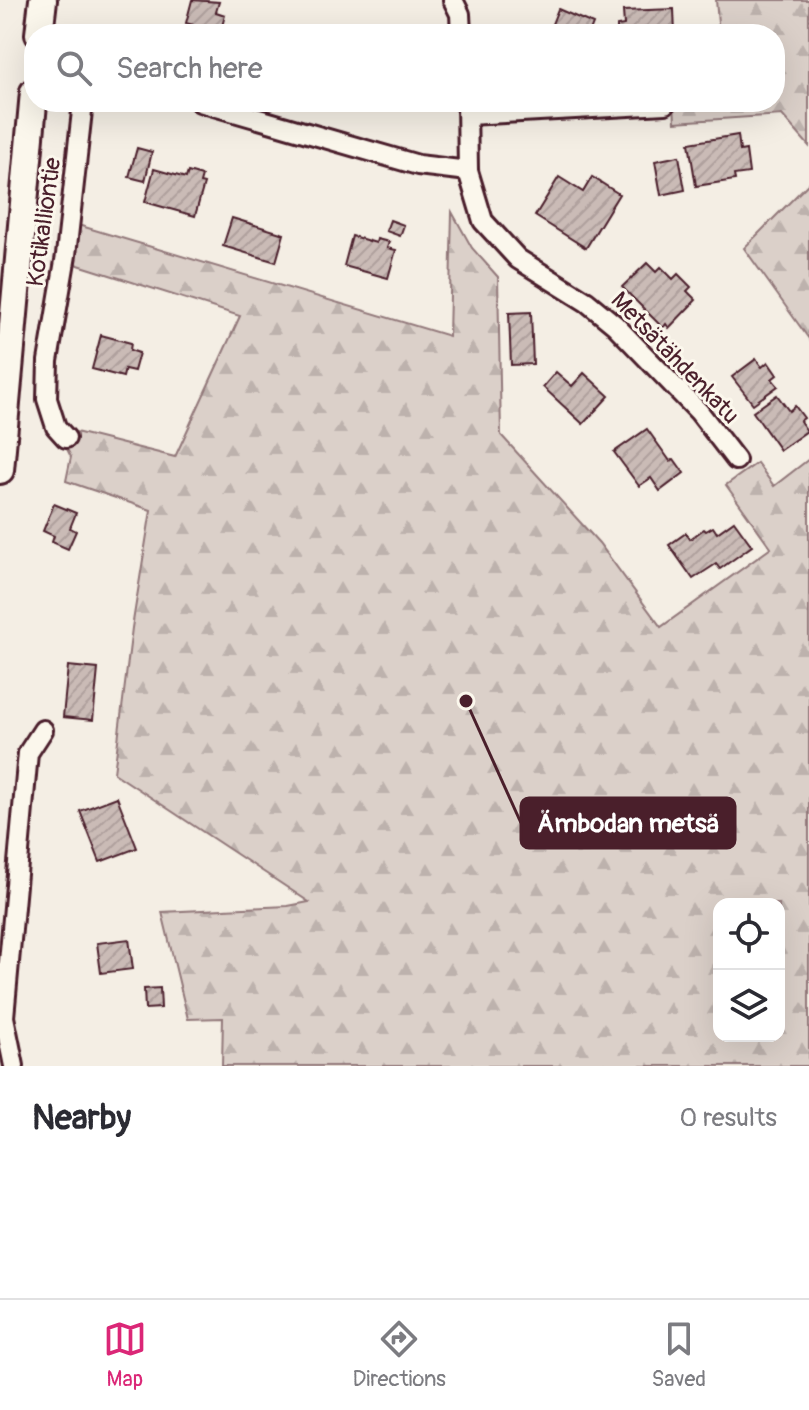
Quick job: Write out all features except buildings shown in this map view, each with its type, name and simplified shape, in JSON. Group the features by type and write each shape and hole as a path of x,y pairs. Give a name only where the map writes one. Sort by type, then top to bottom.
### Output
{"main road":[{"path":"40,24 43,0"},
{"path":"0,470 32,112"}],"street":[{"path":"453,0 460,14 460,24"},
{"name":"Kotikalliontie","path":"66,438 56,427 47,399 48,361 66,255 82,112"},
{"path":"235,112 418,165 468,171"},
{"name":"Metsätähdenkatu","path":"467,112 468,171 483,221 518,259 587,302 615,325 699,412 736,460"},
{"path":"14,1066 4,1017 6,977 28,753 43,730"}],"green space":[{"path":"716,0 809,0 809,146 782,115 675,122 674,112 785,112 785,24 718,24"},
{"path":"809,183 809,339 744,248"},
{"path":"452,212 472,248 498,277 501,435 599,543 661,627 771,548 726,485 757,463 774,486 809,459 809,1066 222,1066 223,1018 188,1019 162,912 288,906 309,902 114,773 151,510 66,481 71,457 56,427 175,457 240,316 72,263 78,225 449,336"}],"place":[{"name":"Ämbodan metsä","path":"466,701"}]}
